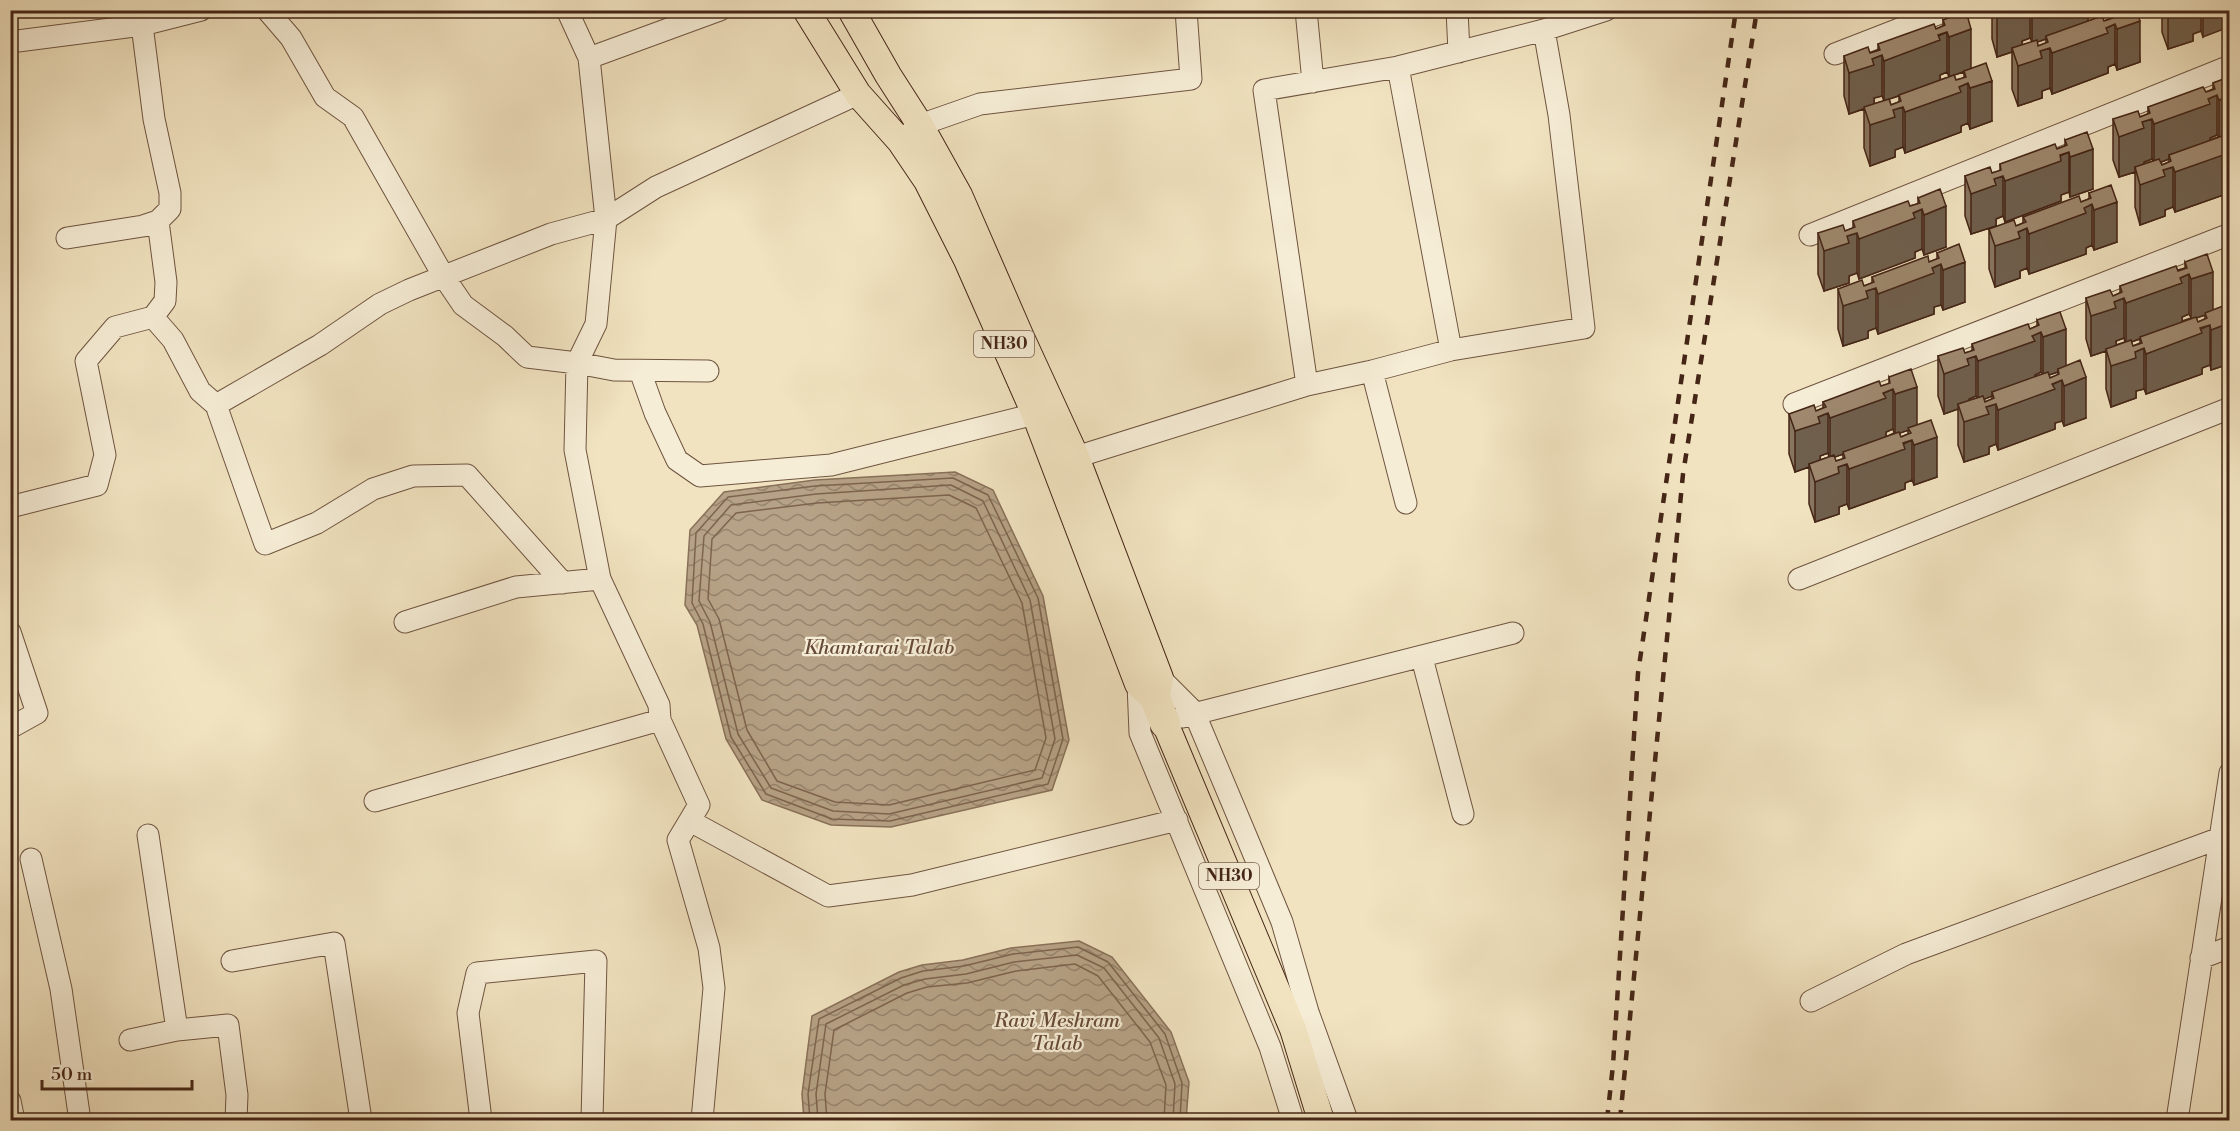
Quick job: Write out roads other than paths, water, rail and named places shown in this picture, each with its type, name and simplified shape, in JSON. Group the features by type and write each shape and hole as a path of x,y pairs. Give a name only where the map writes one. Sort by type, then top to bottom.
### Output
{"main road":[{"name":"NH30","path":"806,10 858,94 900,141 927,181 967,260 1035,414 1065,460"},
{"name":"NH30","path":"851,10 959,195 1020,335 1152,704 1293,1029 1321,1120"}],"street":[{"path":"10,42 142,25 201,10"},
{"path":"267,10 291,38 325,97 353,117 444,277 463,305 505,336 527,357 614,370 708,371"},
{"path":"567,10 589,58 606,219 597,324 577,363 575,450 600,579 659,705 660,720 699,805 678,840 709,948 714,988 702,1120"},
{"path":"589,58 720,10"},
{"path":"900,141 920,125 980,104 1191,79 1186,10"},
{"path":"1306,10 1313,81"},
{"path":"1457,10 1459,52"},
{"path":"1307,385 1264,90 1398,67 1544,30 1606,10"},
{"path":"1835,54 1948,10"},
{"path":"67,238 143,226 158,221 170,209 170,193 154,119 142,25"},
{"path":"1065,460 1307,385 1451,350 1584,328 1558,116 1544,30"},
{"path":"1810,235 2229,66"},
{"path":"1398,67 1451,350"},
{"path":"216,405 320,345 380,304 551,234 606,219 656,187 858,94"},
{"path":"10,507 97,485 105,455 87,361 115,327 153,316 165,301 166,282 158,221"},
{"path":"1794,404 2229,234"},
{"path":"153,316 172,340 200,391 216,405 265,544 317,523 374,489 413,476 467,475 563,582"},
{"path":"640,371 677,460 700,476 831,465 1035,414"},
{"path":"1372,371 1406,503"},
{"path":"1799,579 2229,408"},
{"path":"405,622 516,587 600,579"},
{"path":"10,632 37,713 10,728"},
{"path":"1152,704 1194,712 1513,633"},
{"path":"1422,657 1462,814"},
{"path":"1152,704 1194,712"},
{"path":"1152,704 1176,820 1270,1047 1293,1120"},
{"path":"1194,712 1282,922 1308,1012 1347,1120"},
{"path":"375,801 660,720"},
{"path":"2177,1120 2228,786"},
{"path":"690,821 828,896 912,885 1176,820"},
{"path":"148,836 177,1030"},
{"path":"1811,1001 1906,954 2220,838"},
{"path":"30,859 61,989 79,1114 77,1120"},
{"path":"232,961 334,943 360,1120"},
{"path":"2201,958 2229,947"},
{"path":"481,1120 468,1013 477,973 596,961 592,1120"},
{"path":"130,1040 177,1030 228,1025 237,1095 231,1120"},
{"path":"10,1101 14,1120"}],"water":[{"name":"Khamtarai Talab","path":"955,472 993,490 1043,596 1069,740 1052,790 891,827 831,825 762,800 726,739 697,625 685,605 690,530 724,492 815,480"},
{"name":"Ravi Meshram Talab","path":"1079,941 1112,957 1171,1032 1189,1082 1186,1120 804,1120 802,1094 812,1016 899,972 922,965 963,960 1011,948"}],"railway":[{"path":"1607,1120 1613,1065 1638,673 1736,10"},
{"path":"1620,1120 1683,474 1757,10"}]}
